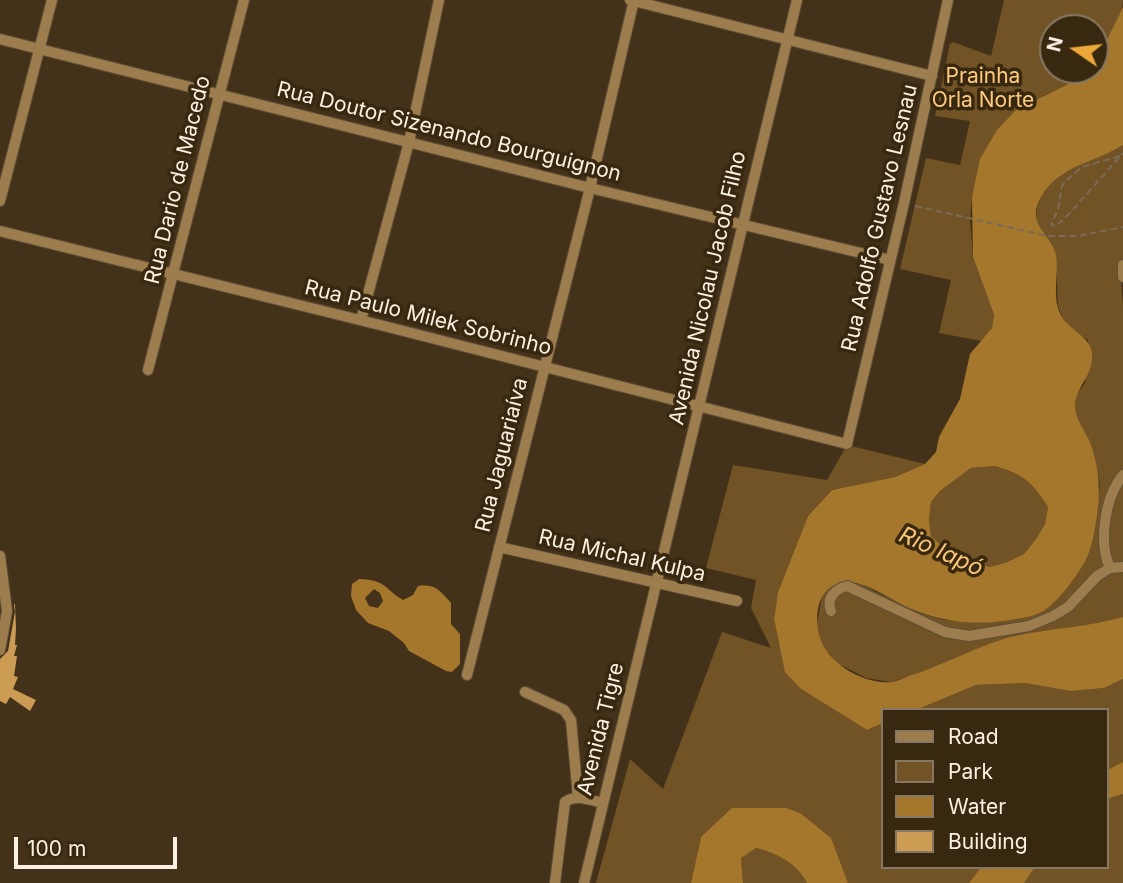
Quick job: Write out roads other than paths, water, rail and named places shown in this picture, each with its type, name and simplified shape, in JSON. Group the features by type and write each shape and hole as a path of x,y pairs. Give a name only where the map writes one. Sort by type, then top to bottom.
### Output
{"street":[{"path":"0,201 52,0"},
{"name":"Rua Dario de Macedo","path":"148,370 244,0"},
{"path":"361,320 409,142 439,0"},
{"path":"632,0 932,76"},
{"name":"Rua Jaguariaíva","path":"467,675 590,188 632,0"},
{"name":"Avenida Nicolau Jacob Filho","path":"657,585 797,0"},
{"name":"Rua Adolfo Gustavo Lesnau","path":"847,444 904,203 948,0"},
{"name":"Rua Doutor Sizenando Bourguignon","path":"0,39 590,188 890,260"},
{"name":"Rua Paulo Milek Sobrinho","path":"0,231 847,444"},
{"path":"1123,265 1123,277"},
{"path":"1110,568 1106,554 1105,524 1112,495 1123,475"},
{"name":"Rua Michal Kulpa","path":"499,547 737,601"},
{"path":"0,556 7,611 0,650"},
{"path":"831,611 829,601 832,595 837,588 847,586 945,632 969,636 1004,631 1028,626 1053,616 1068,607 1097,576 1110,568 1123,567"},
{"name":"Avenida Tigre","path":"584,883 657,585"},
{"path":"524,692 564,710 570,720 578,797"},
{"path":"555,883 565,802 578,797 603,803"}],"water":[{"name":"Rio Iapó","path":"1123,7 1123,145 1057,178 1041,197 1036,215 1037,222 1056,255 1058,308 1066,322 1087,341 1092,353 1090,368 1075,407 1092,449 1099,486 1090,550 1074,579 1053,603 1040,613 987,622 942,619 912,609 867,586 848,582 830,588 824,594 818,612 819,634 829,654 847,670 869,680 892,682 1005,639 1123,617 1123,679 1104,688 1071,691 1024,683 976,685 921,708 881,708 881,724 867,730 801,689 785,672 774,619 778,592 808,516 832,490 895,477 925,464 936,452 939,437 960,399 970,354 992,328 994,315 973,257 972,197 980,159 997,130 1016,110 1068,84 1109,84 1109,36","holes":["995,466 1026,480 1048,507 1045,524 1024,554 989,567 946,550 931,536 931,502 940,491 971,468"]},
{"path":"359,579 375,581 403,600 413,595 418,586 437,589 451,603 451,624 460,634 460,664 452,672 446,671 409,651 404,643 389,631 368,623 356,610 351,596 352,584","holes":["374,589 380,593 383,601 378,608 369,606 365,598"]},
{"path":"1123,762 1123,794 1109,798 1109,769"},
{"path":"732,808 786,808 800,813 831,838 848,883 807,883 785,860 756,848 741,858 743,883 691,883 701,837"},
{"path":"980,869 1034,869 1024,883 969,883"}],"park label":[{"name":"Prainha Orla Norte","path":"983,89"}]}
